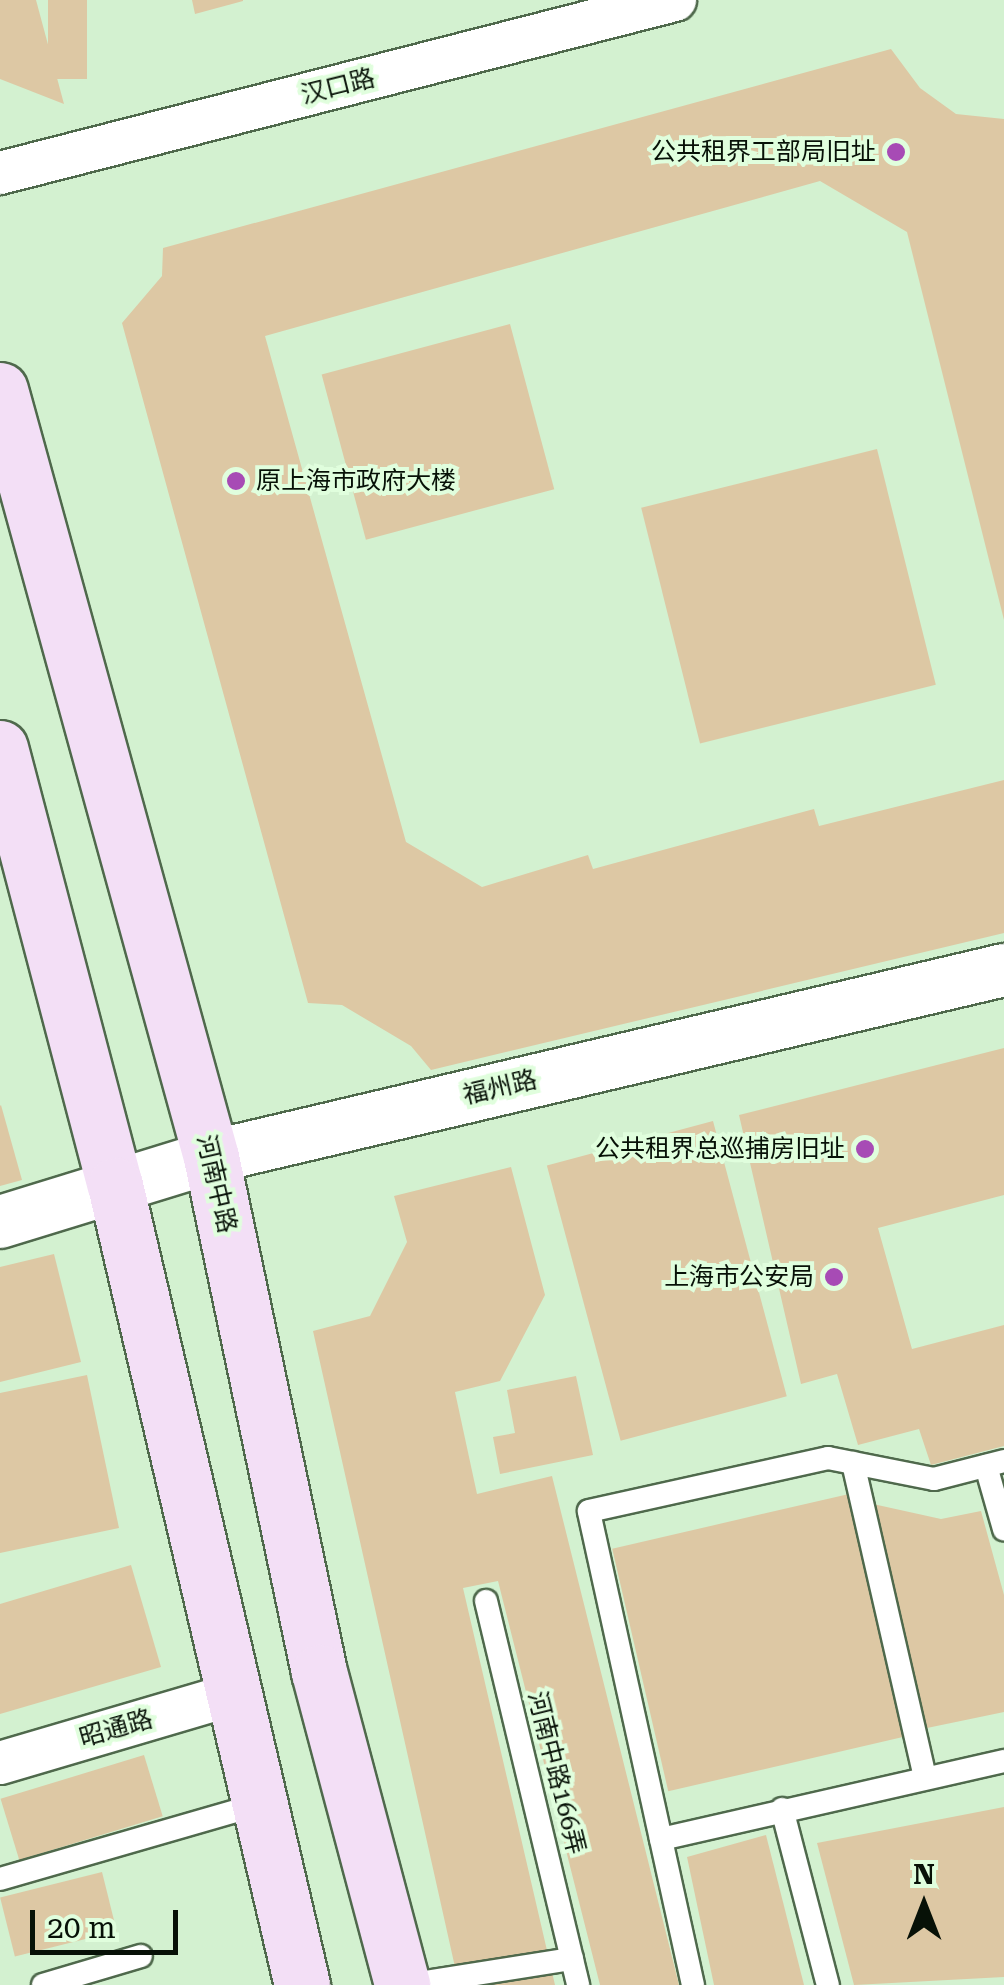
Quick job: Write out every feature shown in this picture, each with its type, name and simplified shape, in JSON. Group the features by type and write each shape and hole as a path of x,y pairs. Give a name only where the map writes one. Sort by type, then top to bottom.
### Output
{"main road":[{"name":"河南中路","path":"0,390 211,1156 319,1672 405,1985"},
{"path":"0,748 115,1185 231,1695 302,1985"}],"street":[{"name":"汉口路","path":"0,172 675,0"},
{"name":"福州路","path":"0,1222 211,1156 1004,970"},
{"name":"昭通路","path":"0,1763 231,1695"}],"lane":[{"path":"693,1985 589,1511 828,1458 934,1479 995,1464 1004,1529"},
{"path":"853,1462 924,1778"},
{"name":"河南中路166弄","path":"486,1601 578,1985"},
{"path":"661,1839 1004,1760"},
{"path":"0,1879 257,1805"},
{"path":"782,1809 828,1985"},
{"path":"43,1985 142,1956"},
{"path":"405,1985 572,1958"}],"building":[{"path":"0,0 36,0 64,104 0,79"},
{"path":"48,0 87,0 87,79 48,79"},
{"path":"192,0 243,0 243,1 195,14"},
{"name":"原上海市政府大楼","path":"891,49 920,88 956,114 1004,119 1004,620 907,232 820,181 265,336 406,842 482,887 588,855 593,869 814,809 819,826 1004,780 1004,933 431,1070 411,1046 342,1005 308,1003 122,323 162,276 163,248"},
{"path":"510,324 554,489 366,540 322,374"},
{"path":"877,449 936,685 700,744 641,508"},
{"name":"上海市公安局","path":"1004,1048 1004,1195 878,1228 912,1349 1004,1325 1004,1446 931,1465 919,1429 858,1445 837,1374 801,1384 739,1115"},
{"path":"0,1106 22,1180 0,1186"},
{"path":"713,1121 787,1396 621,1441 547,1166"},
{"path":"511,1167 545,1295 500,1381 455,1392 477,1494 552,1476 679,1985 600,1985 498,1581 463,1588 555,1985 459,1985 313,1331 370,1316 407,1242 394,1196"},
{"path":"54,1254 81,1362 0,1382 0,1267"},
{"path":"87,1375 119,1528 0,1553 0,1393"},
{"path":"576,1376 593,1455 500,1474 493,1437 515,1433 507,1390"},
{"path":"849,1494 905,1737 668,1791 612,1549"},
{"path":"873,1504 941,1519 981,1511 1004,1595 1004,1712 927,1728"},
{"path":"131,1565 161,1667 0,1714 0,1604"},
{"path":"144,1755 163,1816 19,1860 1,1799"},
{"path":"1004,1807 1004,1977 854,1985 817,1843"},
{"path":"766,1835 804,1985 714,1985 687,1857"},
{"path":"102,1872 117,1931 15,1957 0,1897"}],"place":[{"name":"公共租界工部局旧址","path":"896,152"},
{"name":"原上海市政府大楼","path":"236,481"},
{"name":"公共租界总巡捕房旧址","path":"865,1149"},
{"name":"上海市公安局","path":"834,1277"}]}
